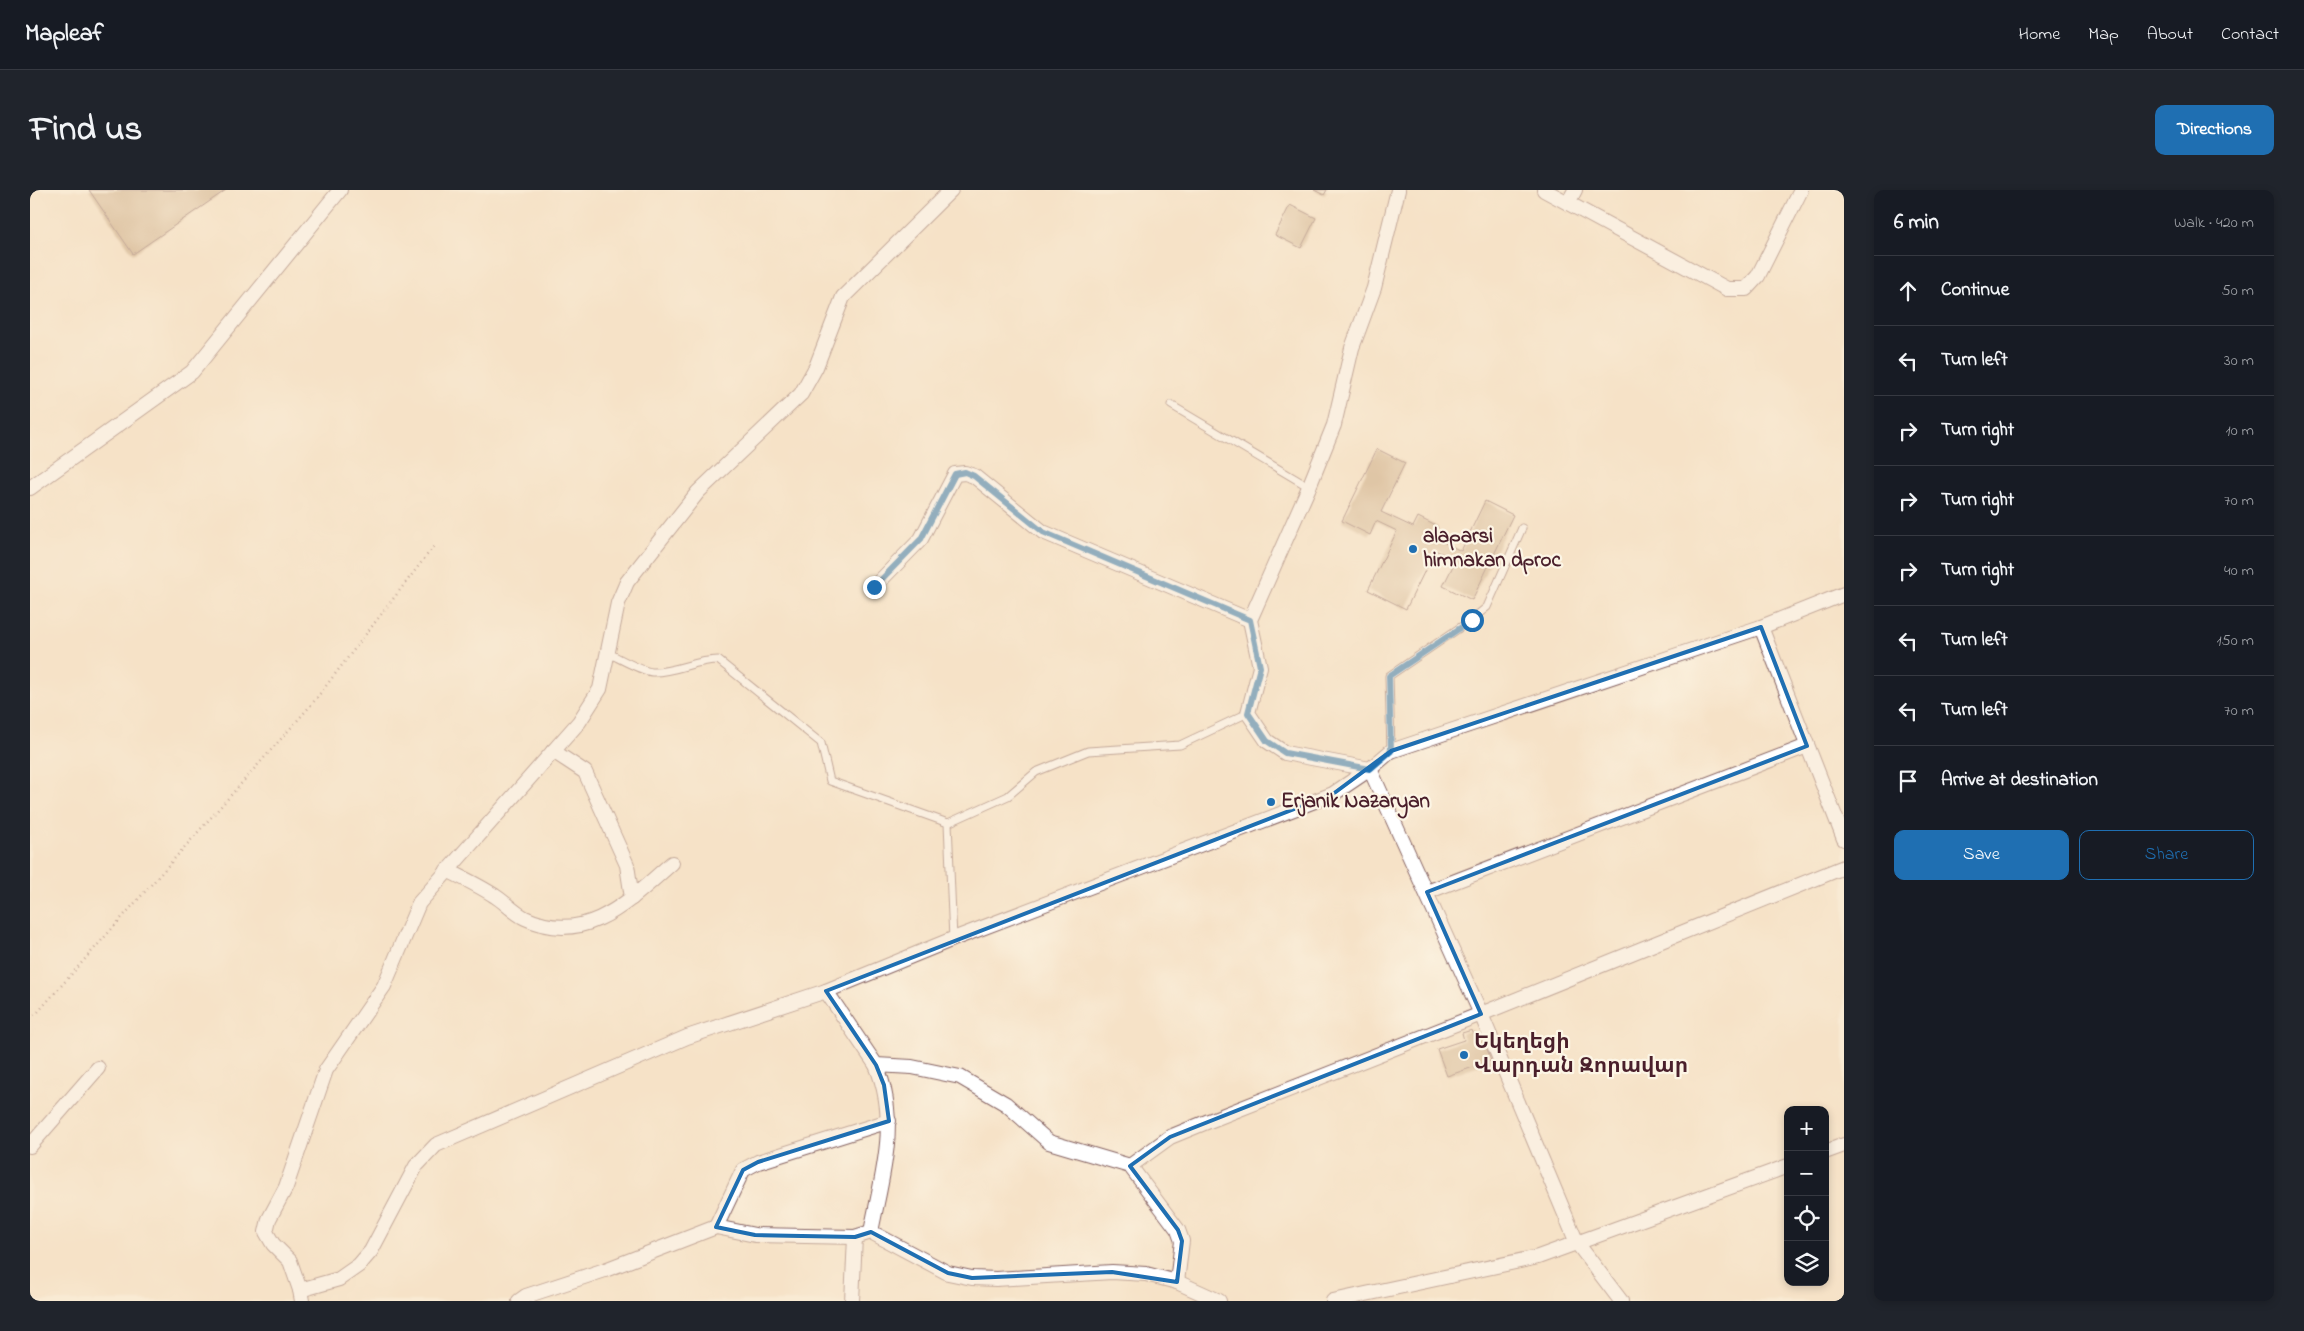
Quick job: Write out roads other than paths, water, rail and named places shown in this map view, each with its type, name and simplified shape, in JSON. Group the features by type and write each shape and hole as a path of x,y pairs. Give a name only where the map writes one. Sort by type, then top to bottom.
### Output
{"street":[{"path":"30,488 192,372 340,190"},
{"path":"952,190 843,297 816,366 801,394 698,492 627,582 618,603 600,689 579,722 418,903 384,986 326,1070 286,1186 268,1219 266,1232 273,1244 290,1261 301,1296 339,1279 359,1265 371,1251 416,1166 436,1144 687,1037 826,991 953,939 1333,794 1370,769 1391,751 1761,626 1844,594"},
{"path":"1370,769 1285,753 1267,741 1248,713 1260,667 1250,620 1334,426 1352,348 1374,288 1398,190"},
{"path":"1544,190 1727,289 1746,289 1758,276 1801,190"},
{"path":"1568,203 1575,190"},
{"path":"874,587 921,539 955,474 965,472 974,476 1043,532 1250,620"},
{"path":"1761,626 1844,839"},
{"path":"1427,892 1807,746"},
{"path":"553,750 585,772 627,865 632,898"},
{"path":"1370,769 1481,1014 1577,1243 1621,1301"},
{"path":"447,870 494,895 524,918 544,926 566,928 591,924 632,898 672,863"},
{"path":"1130,1166 1170,1137 1844,867"},
{"path":"826,991 876,1065 884,1085 889,1121 889,1140 871,1232"},
{"path":"876,1065 912,1067 960,1077 1006,1104 1050,1142 1130,1166 1178,1230 1182,1240 1177,1282"},
{"path":"30,1146 98,1068"},
{"path":"716,1227 744,1170 758,1162 889,1121"},
{"path":"1828,1151 1844,1145"},
{"path":"1333,1301 1538,1257 1784,1167"},
{"path":"519,1301 526,1296 605,1270 716,1227 755,1235 855,1237 871,1232 948,1273 972,1278 996,1280 1112,1272 1146,1274 1177,1282 1219,1301"},
{"path":"852,1301 855,1237"}],"lane":[{"path":"1171,404 1309,487"},
{"path":"1391,751 1389,676 1472,620 1487,607 1522,528"},
{"path":"608,653 650,672 670,670 703,660 718,660 821,743 830,781 948,823 1008,796 1036,772 1088,751 1180,745 1248,713"},
{"path":"948,823 953,939"}],"place":[{"name":"alaparsi himnakan dproc","path":"1413,549"},
{"name":"Erjanik Nazaryan","path":"1271,802"},
{"name":"Եկեղեցի Վարդան Զորավար","path":"1464,1055"}]}
